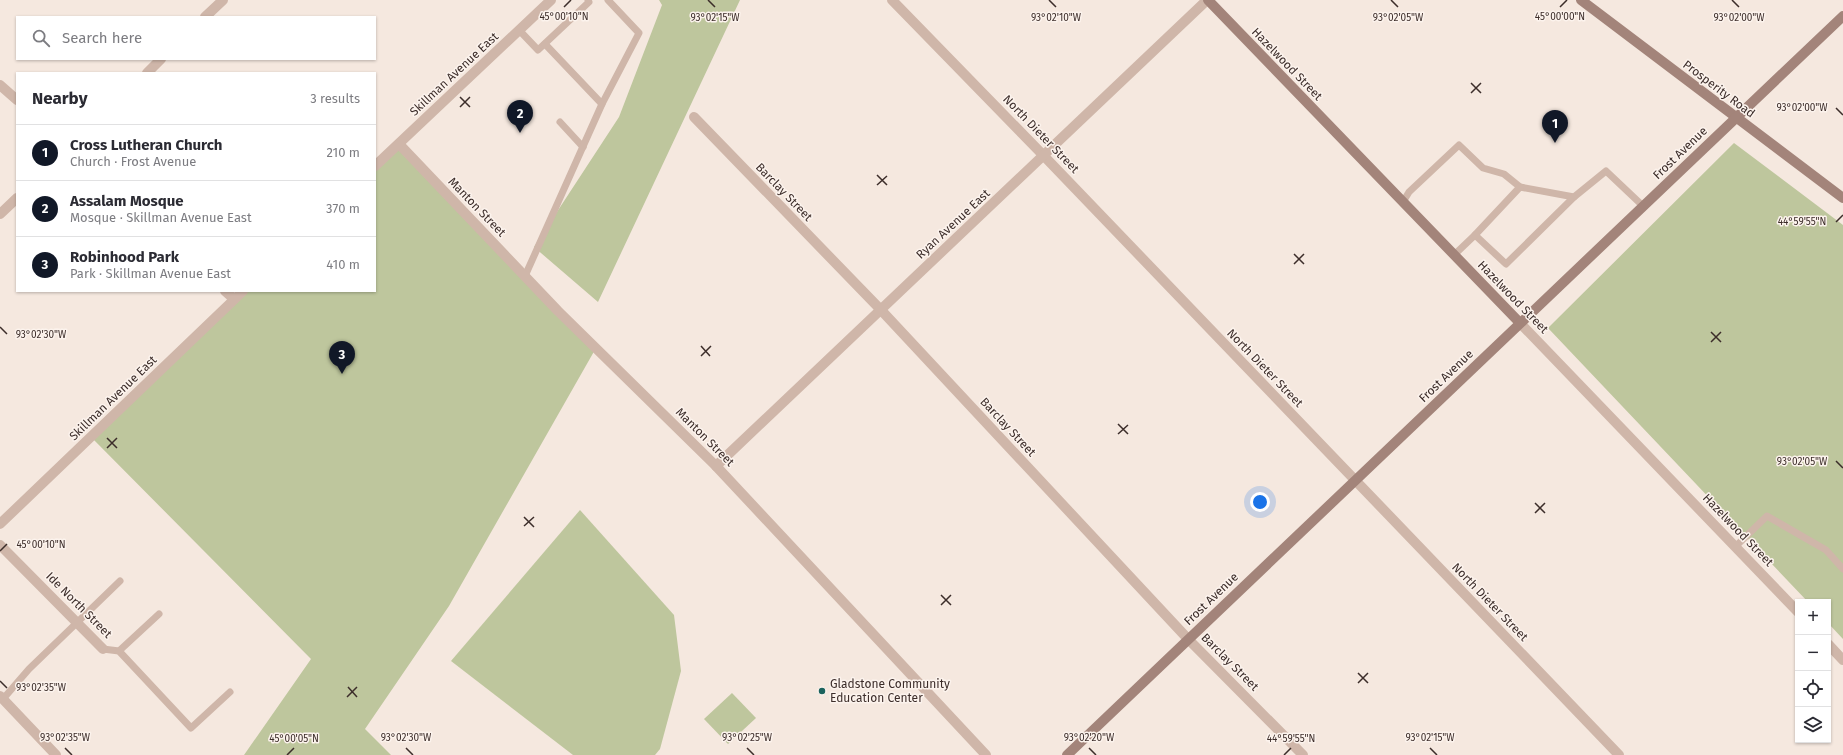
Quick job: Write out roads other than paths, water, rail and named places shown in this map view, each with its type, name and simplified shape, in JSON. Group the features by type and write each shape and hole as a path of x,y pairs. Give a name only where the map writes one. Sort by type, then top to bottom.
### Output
{"street":[{"path":"206,16 223,0"},
{"name":"Skillman Avenue East","path":"376,165 551,0"},
{"name":"North Dieter Street","path":"892,0 1043,155 1354,481 1619,755"},
{"name":"Ryan Avenue East","path":"716,466 1207,0"},
{"name":"Hazelwood Street","path":"1207,0 1795,609"},
{"name":"Prosperity Road","path":"1581,0 1843,198"},
{"name":"Frost Avenue","path":"1066,755 1843,16"},
{"path":"148,72 161,60"},
{"path":"0,85 16,99"},
{"name":"Barclay Street","path":"694,117 881,310 1188,639 1302,755"},
{"name":"Manton Street","path":"398,144 525,276 716,466 986,755"},
{"path":"0,214 16,199"},
{"path":"226,292 234,300"},
{"name":"Skillman Avenue East","path":"0,524 242,292"},
{"name":"Ide North Street","path":"0,545 103,649"},
{"path":"1831,647 1843,660"},
{"path":"1,698 56,755"}],"lane":[{"path":"525,276 602,104 639,33 608,0"},
{"path":"519,30 538,50 589,1"},
{"path":"545,44 602,104"},
{"path":"560,122 583,147"},
{"path":"1403,202 1409,192 1459,145 1483,168 1504,174 1520,187 1574,197"},
{"path":"1475,235 1506,264 1574,197 1606,171 1643,206"},
{"path":"1454,255 1520,187"},
{"path":"1736,546 1767,516 1826,550 1843,569"},
{"path":"1,698 120,581"},
{"path":"119,651 159,614"},
{"name":"Ide North Street","path":"103,649 119,651 191,728 230,692"}],"place":[{"name":"Assalam Mosque","path":"520,133"},
{"name":"Cross Lutheran Church","path":"1555,143"},
{"name":"Robinhood Park","path":"342,374"},
{"name":"Gladstone Community Education Center","path":"822,691"}]}
